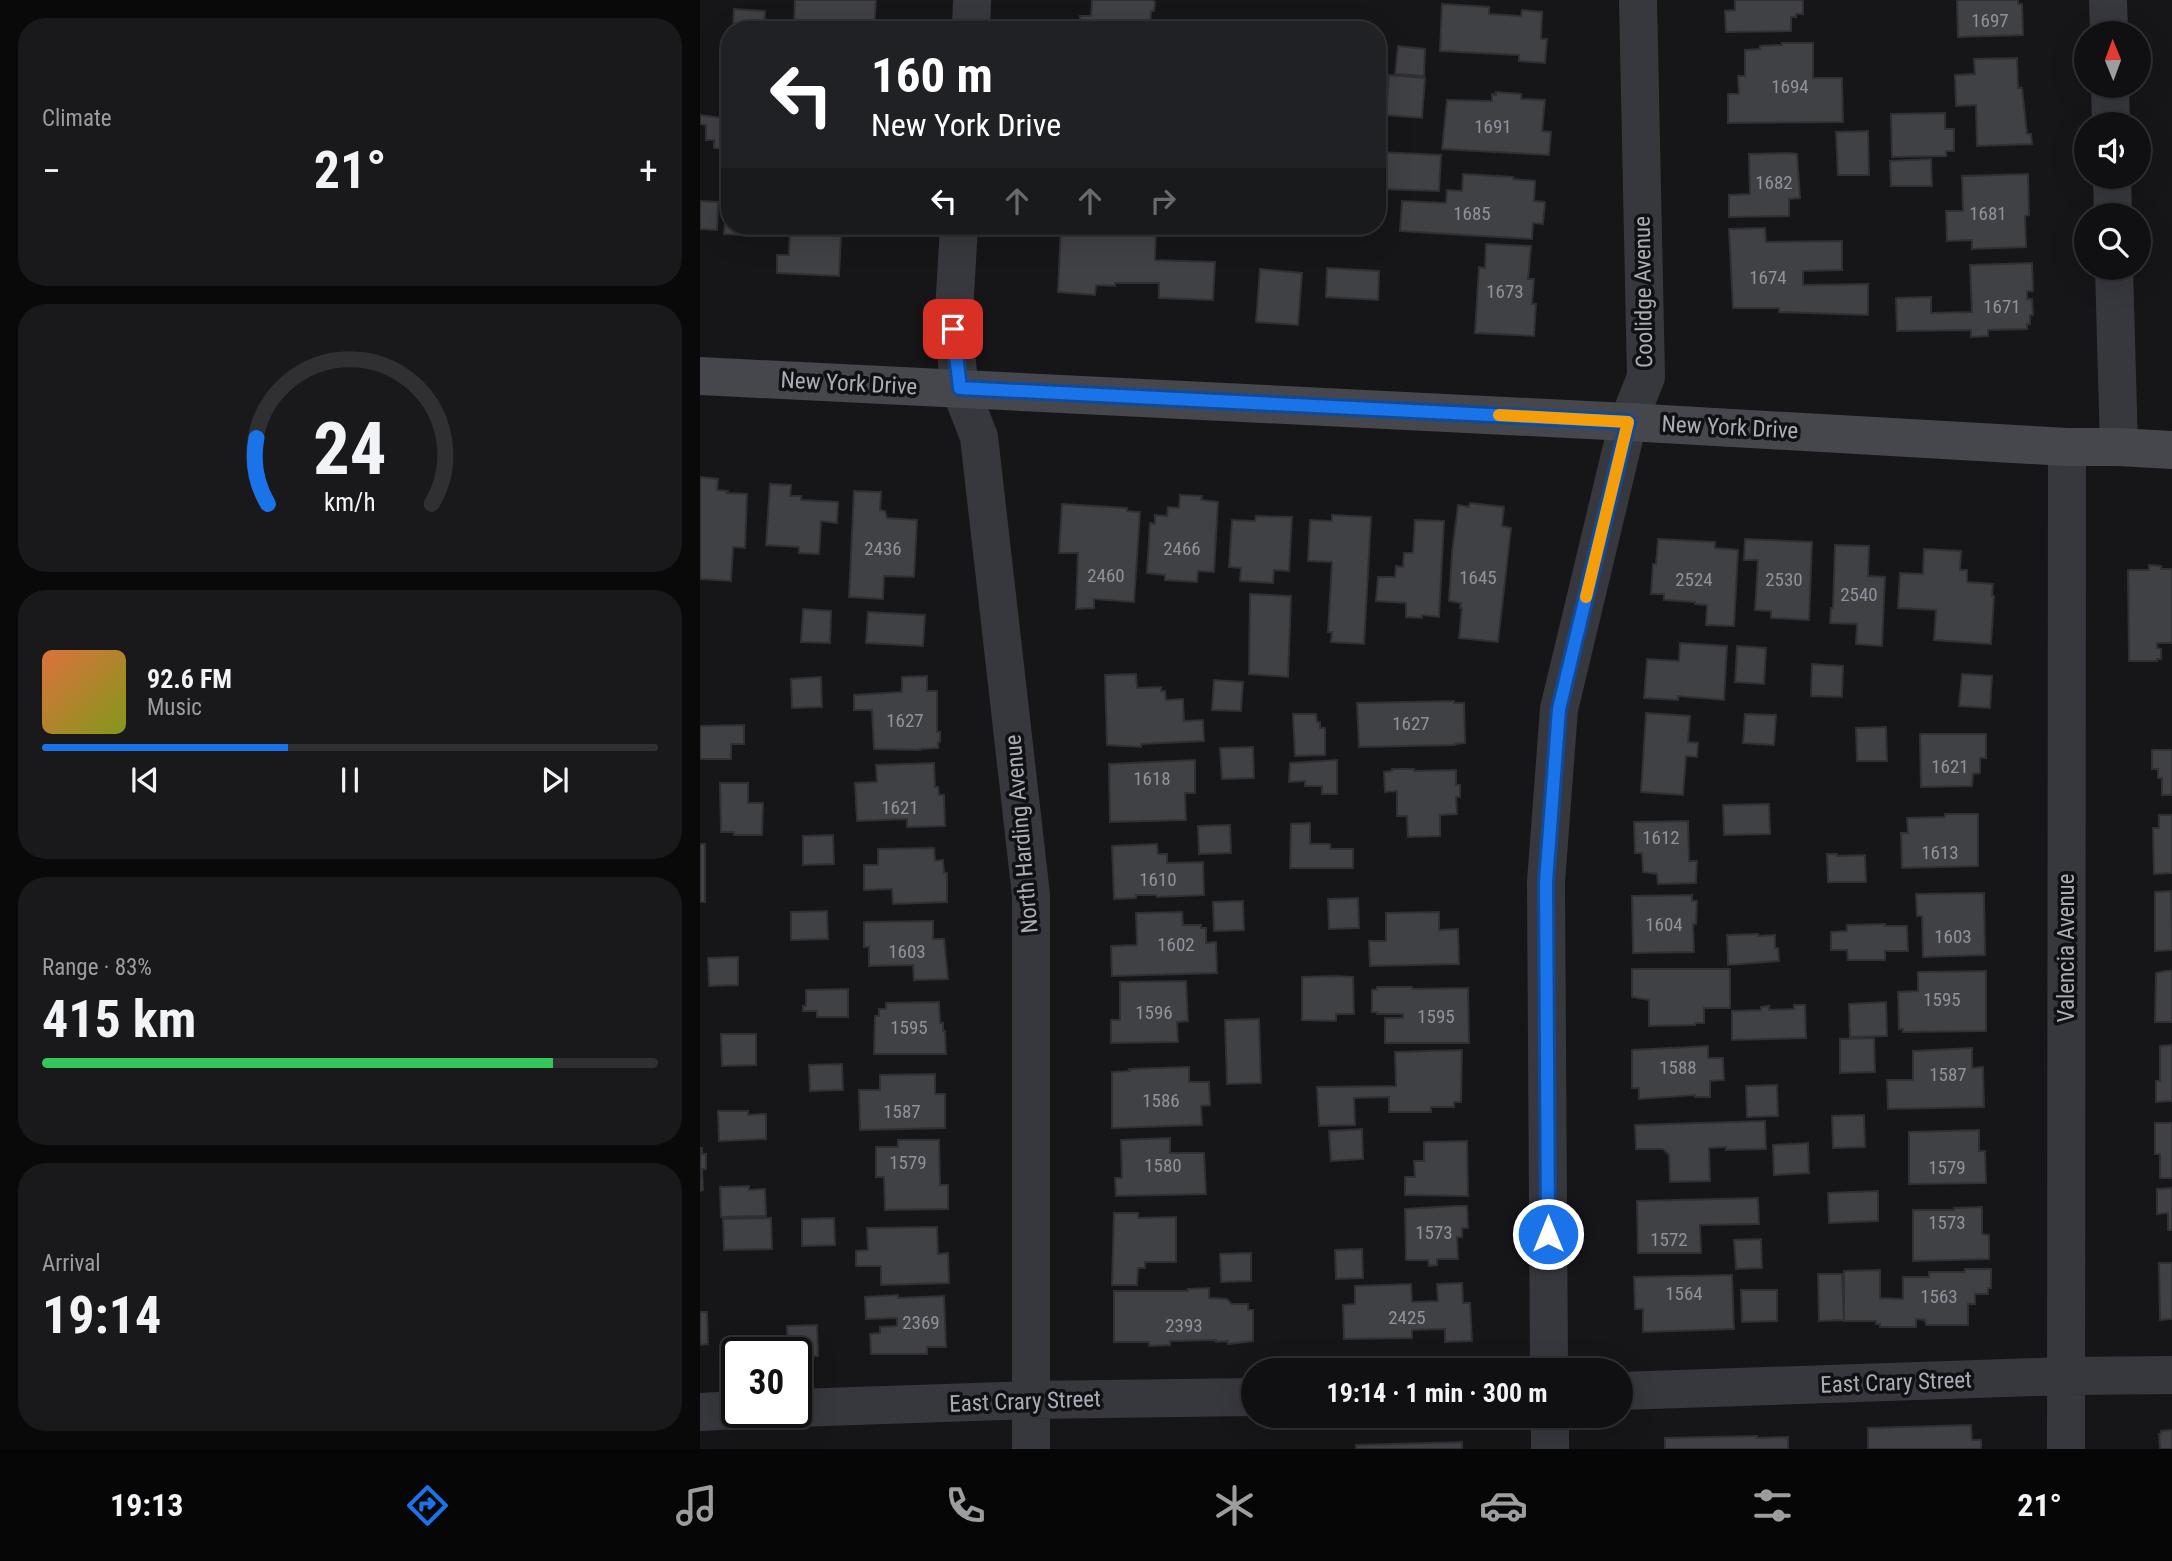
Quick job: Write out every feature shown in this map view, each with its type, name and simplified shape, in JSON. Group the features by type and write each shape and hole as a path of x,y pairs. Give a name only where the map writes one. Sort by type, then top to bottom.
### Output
{"street":[{"path":"971,21 972,0"},
{"name":"Coolidge Avenue","path":"1549,1358 1546,882 1559,709 1628,422 1646,377 1638,0"},
{"path":"2108,0 2109,21"},
{"name":"North Harding Avenue","path":"958,235 953,329 960,388 979,437 1031,895 1031,1449"},
{"path":"2114,280 2119,447"},
{"name":"New York Drive","path":"700,376 1628,422 2067,447 2172,450"},
{"name":"Valencia Avenue","path":"2066,1449 2067,447"},
{"name":"East Crary Street","path":"1633,1391 2066,1376 2172,1376"},
{"name":"East Crary Street","path":"812,1407 1031,1400 1241,1397"},
{"path":"700,1412 721,1411"},
{"path":"1550,1428 1550,1449"}],"building":[{"path":"795,0 876,0 875,21 794,21"},
{"path":"1092,0 1155,2 1150,21 1080,21 1080,16 1091,16"},
{"path":"1735,0 1803,0 1803,14 1791,17 1791,31 1726,32 1725,11 1735,10"},
{"path":"1957,0 2018,0 2018,4 2022,4 2023,35 1958,37"},
{"path":"1442,4 1489,7 1489,14 1521,16 1522,10 1542,12 1541,39 1547,39 1545,63 1519,61 1519,55 1440,51"},
{"path":"734,9 765,11 764,21 733,21"},
{"path":"1782,43 1813,43 1813,78 1842,78 1843,122 1728,123 1728,94 1739,94 1738,76 1745,76 1745,50"},
{"path":"1398,46 1425,49 1424,76 1395,74"},
{"path":"2017,58 2018,88 2022,88 2027,134 2031,134 2032,144 1977,146 1976,105 1956,106 1955,75 1975,74 1974,59"},
{"path":"1389,75 1425,78 1422,118 1386,115"},
{"path":"1496,92 1521,94 1521,99 1545,100 1542,131 1551,132 1549,155 1442,149 1447,100 1492,101 1492,94 1496,95"},
{"path":"1945,113 1945,129 1954,129 1954,151 1946,151 1946,156 1892,157 1891,114"},
{"path":"700,115 721,118 721,148 714,148 714,140 706,140 706,125 700,124"},
{"path":"1868,131 1869,175 1838,175 1836,132"},
{"path":"1386,152 1441,155 1439,191 1386,189"},
{"path":"1749,154 1797,154 1800,198 1789,199 1789,216 1729,217 1729,195 1750,194"},
{"path":"1931,159 1932,186 1891,186 1890,161"},
{"path":"1463,174 1535,181 1534,201 1545,202 1543,224 1533,223 1532,239 1400,231 1402,201 1446,203 1447,190 1462,191"},
{"path":"2028,174 2029,215 2025,216 2026,247 1972,249 1972,240 1947,241 1946,211 1963,211 1962,176"},
{"path":"700,201 718,202 717,230 700,229"},
{"path":"1765,228 1766,242 1842,241 1842,270 1803,271 1803,285 1868,284 1868,315 1779,312 1779,308 1733,308 1729,229"},
{"path":"790,235 841,235 839,276 777,273 777,255 789,255"},
{"path":"1061,235 1156,235 1155,260 1215,262 1213,300 1159,298 1159,283 1096,285 1095,295 1058,292"},
{"path":"1486,244 1531,246 1528,279 1534,279 1534,336 1475,333 1479,267 1485,268"},
{"path":"2032,263 2033,291 2027,291 2027,299 2032,299 2033,315 2030,315 2027,329 1988,330 1988,336 1971,337 1971,330 1897,331 1896,298 1931,297 1931,313 1972,312 1970,265"},
{"path":"1327,268 1379,271 1378,300 1326,297"},
{"path":"1260,269 1302,273 1298,325 1256,322"},
{"path":"700,477 718,479 717,490 747,494 745,548 733,547 731,581 700,579"},
{"path":"770,484 791,485 790,496 801,496 801,500 838,502 837,523 821,521 819,554 799,553 799,547 766,545"},
{"path":"854,491 881,492 880,510 885,511 887,518 917,520 914,577 884,576 883,599 849,597"},
{"path":"1180,495 1202,496 1201,500 1218,502 1214,572 1198,571 1197,582 1165,580 1165,575 1147,573 1150,523 1155,524 1155,515 1167,516 1168,507 1179,508"},
{"path":"1470,503 1504,507 1502,526 1511,528 1498,642 1459,638 1461,603 1449,601 1458,505 1469,507"},
{"path":"1062,504 1127,508 1127,511 1140,512 1134,602 1094,599 1094,608 1076,609 1078,553 1059,553"},
{"path":"1332,515 1371,517 1364,644 1331,642 1332,632 1328,632 1332,562 1308,561 1310,520 1332,521"},
{"path":"1256,516 1292,517 1289,571 1274,570 1273,583 1240,581 1241,568 1229,567 1232,520 1255,521"},
{"path":"1415,520 1444,521 1439,617 1406,617 1406,603 1376,601 1378,577 1395,577 1396,566 1403,567 1404,553 1413,553"},
{"path":"1658,539 1715,542 1715,548 1738,550 1734,626 1706,625 1707,605 1664,600 1664,594 1651,594"},
{"path":"1745,539 1812,542 1809,620 1771,618 1771,611 1755,610 1758,560 1744,560"},
{"path":"1835,545 1869,546 1868,576 1885,577 1882,646 1856,644 1857,624 1830,623"},
{"path":"1924,549 1961,551 1960,570 1967,570 1967,582 1993,584 1991,644 1934,640 1936,610 1898,608 1900,573 1923,574"},
{"path":"2149,565 2172,569 2172,643 2157,643 2157,648 2161,649 2161,659 2157,661 2129,661 2128,570 2149,570"},
{"path":"1250,594 1291,596 1288,677 1249,674"},
{"path":"803,609 831,611 830,643 801,642"},
{"path":"868,612 925,615 923,646 866,643"},
{"path":"1680,643 1727,646 1724,700 1678,696 1678,700 1644,698 1647,659 1679,661"},
{"path":"1737,646 1766,648 1764,684 1735,682"},
{"path":"1812,664 1843,666 1842,697 1811,696"},
{"path":"1136,674 1137,688 1161,687 1161,691 1165,691 1166,700 1183,699 1184,721 1203,720 1204,741 1141,744 1141,747 1107,745 1105,675"},
{"path":"1962,674 1992,676 1990,708 1959,706"},
{"path":"927,676 927,691 937,691 937,732 940,732 938,748 874,749 872,710 854,710 854,695 902,692 902,677"},
{"path":"821,677 822,707 792,708 791,679"},
{"path":"1214,680 1243,682 1241,711 1212,710"},
{"path":"1357,703 1464,703 1465,743 1359,747"},
{"path":"1646,713 1690,716 1688,742 1698,743 1697,757 1686,756 1683,795 1641,792"},
{"path":"1293,714 1316,714 1320,728 1325,728 1325,755 1295,756"},
{"path":"1745,714 1776,715 1774,745 1743,743"},
{"path":"744,725 744,744 731,744 731,759 700,759 700,726"},
{"path":"1886,727 1887,761 1857,761 1856,728"},
{"path":"1920,734 1986,734 1986,758 1980,758 1980,773 1973,774 1972,786 1921,787"},
{"path":"1253,747 1254,778 1222,779 1220,748"},
{"path":"2152,750 2172,750 2172,795 2162,795 2162,778 2158,778 2158,769 2152,769"},
{"path":"1195,760 1195,793 1185,793 1186,820 1110,822 1109,764"},
{"path":"1337,760 1337,794 1322,794 1322,786 1305,786 1305,781 1289,782 1290,763"},
{"path":"934,763 935,787 938,787 939,795 944,795 945,826 907,827 907,819 857,821 855,783 877,782 876,765"},
{"path":"1392,769 1456,770 1456,785 1460,785 1460,797 1456,797 1457,814 1440,815 1440,836 1408,837 1407,816 1397,816 1397,791 1385,792 1384,772"},
{"path":"720,783 748,783 748,803 763,803 762,835 721,832"},
{"path":"1769,804 1770,834 1724,835 1723,805"},
{"path":"1945,814 1978,814 1978,866 1902,868 1901,833 1908,833 1907,818 1945,817"},
{"path":"2159,815 2172,815 2172,873 2154,874 2153,828 2159,828"},
{"path":"1688,821 1689,861 1697,861 1696,883 1658,884 1657,874 1643,872 1642,853 1635,853 1634,822"},
{"path":"1310,823 1310,844 1330,844 1330,849 1353,849 1353,868 1290,868 1291,824"},
{"path":"1230,825 1231,853 1199,854 1198,826"},
{"path":"833,835 834,864 803,865 803,836"},
{"path":"700,844 705,844 705,902 700,902"},
{"path":"1157,844 1158,854 1167,854 1167,863 1203,862 1204,895 1136,895 1136,898 1114,899 1112,846"},
{"path":"934,848 935,861 943,860 944,873 947,873 947,902 893,904 892,889 864,890 864,865 878,865 878,849"},
{"path":"1827,854 1865,855 1866,882 1828,882"},
{"path":"2171,891 2172,950 2155,951 2155,892"},
{"path":"1984,893 1985,955 1923,957 1922,916 1917,916 1916,894"},
{"path":"1692,895 1692,901 1697,901 1696,924 1693,924 1694,952 1633,953 1632,896"},
{"path":"1358,898 1359,928 1329,929 1328,899"},
{"path":"1243,901 1244,930 1214,931 1213,902"},
{"path":"827,911 828,939 791,940 791,912"},
{"path":"1182,912 1183,925 1201,925 1201,928 1206,928 1206,943 1216,942 1217,973 1112,976 1111,946 1137,945 1136,913"},
{"path":"1439,912 1439,930 1458,929 1459,964 1370,966 1369,941 1386,941 1386,913"},
{"path":"933,921 933,939 944,939 948,979 914,980 913,965 869,966 869,947 864,947 864,922"},
{"path":"1847,925 1907,926 1908,951 1885,951 1885,960 1848,960 1847,950 1831,950 1831,932 1847,931"},
{"path":"1727,935 1775,935 1779,961 1728,965"},
{"path":"738,957 738,985 709,986 708,958"},
{"path":"1632,969 1730,969 1730,1008 1704,1008 1704,1023 1695,1025 1649,1026 1649,1000 1632,997"},
{"path":"1986,971 1986,1031 1903,1032 1903,1029 1899,1029 1898,992 1918,991 1918,972"},
{"path":"2172,971 2172,1022 2155,1022 2156,973"},
{"path":"1302,977 1353,977 1354,1014 1336,1014 1336,1021 1302,1020"},
{"path":"1186,981 1188,1021 1177,1022 1178,1042 1111,1043 1111,1020 1120,1020 1120,982"},
{"path":"1377,987 1468,988 1469,1043 1385,1043 1385,1018 1403,1018 1403,1014 1372,1012 1372,990 1377,990"},
{"path":"848,989 848,1017 817,1017 817,1011 803,1011 803,1006 806,1006 806,990"},
{"path":"939,1002 946,1054 874,1054 875,1016 879,1016 879,1009 886,1009 886,1003"},
{"path":"1886,1002 1887,1036 1850,1037 1849,1004"},
{"path":"1794,1005 1805,1005 1806,1038 1732,1040 1732,1011 1761,1010 1761,1007 1769,1006 1769,1010 1794,1009"},
{"path":"1259,1019 1261,1083 1227,1084 1225,1020"},
{"path":"721,1034 756,1034 756,1065 722,1066"},
{"path":"1874,1038 1875,1072 1840,1073 1840,1039"},
{"path":"2172,1045 2172,1101 2156,1102 2156,1081 2160,1081 2160,1046"},
{"path":"1708,1046 1708,1058 1723,1058 1724,1080 1710,1081 1710,1097 1695,1095 1639,1099 1639,1088 1632,1088 1632,1050"},
{"path":"1972,1048 1972,1068 1983,1067 1984,1107 1888,1109 1887,1080 1913,1080 1913,1051"},
{"path":"1462,1050 1461,1102 1454,1102 1454,1107 1431,1107 1431,1112 1389,1112 1389,1097 1354,1098 1355,1125 1319,1126 1317,1087 1396,1086 1395,1052"},
{"path":"842,1064 843,1090 810,1091 809,1065"},
{"path":"1189,1067 1189,1082 1209,1082 1210,1105 1201,1106 1202,1125 1112,1128 1112,1072"},
{"path":"935,1074 935,1094 945,1094 945,1128 860,1130 859,1090 880,1090 880,1075"},
{"path":"1777,1085 1778,1116 1747,1117 1746,1086"},
{"path":"718,1111 748,1111 748,1115 766,1114 766,1139 719,1141"},
{"path":"1864,1115 1865,1147 1833,1148 1832,1116"},
{"path":"1765,1121 1766,1149 1709,1148 1710,1181 1670,1182 1669,1155 1663,1149 1636,1149 1635,1125"},
{"path":"2155,1123 2172,1123 2172,1178 2160,1178 2160,1154 2155,1154"},
{"path":"1362,1129 1363,1159 1331,1161 1329,1131"},
{"path":"1979,1130 1979,1151 1985,1151 1986,1183 1909,1184 1909,1132"},
{"path":"1170,1138 1170,1153 1204,1153 1206,1194 1116,1196 1115,1178 1122,1178 1121,1140"},
{"path":"898,1140 939,1140 940,1185 948,1185 948,1209 885,1210 884,1177 876,1177 876,1147 898,1147"},
{"path":"1467,1141 1468,1196 1405,1195 1405,1177 1415,1177 1414,1161 1424,1161 1424,1142"},
{"path":"1808,1143 1809,1173 1774,1175 1773,1145"},
{"path":"700,1148 702,1154 706,1154 706,1169 702,1169 703,1190 700,1191"},
{"path":"749,1186 749,1190 765,1189 766,1216 721,1217 720,1187"},
{"path":"2172,1188 2172,1230 2168,1230 2168,1213 2157,1214 2157,1189"},
{"path":"1878,1191 1878,1221 1829,1223 1828,1193"},
{"path":"1758,1198 1759,1224 1700,1225 1701,1253 1638,1253 1637,1201"},
{"path":"1467,1206 1468,1228 1462,1228 1462,1237 1457,1237 1458,1259 1437,1259 1437,1265 1429,1266 1428,1260 1406,1260 1405,1209"},
{"path":"1982,1207 1982,1234 1989,1235 1989,1259 1913,1261 1913,1210"},
{"path":"1114,1213 1138,1213 1138,1218 1176,1217 1176,1262 1145,1262 1145,1268 1138,1268 1137,1285 1112,1285"},
{"path":"771,1218 772,1249 724,1250 723,1219"},
{"path":"834,1218 835,1245 802,1246 802,1219"},
{"path":"937,1227 938,1254 948,1253 949,1283 881,1285 881,1266 856,1266 856,1251 868,1250 867,1228"},
{"path":"1761,1239 1762,1268 1736,1269 1734,1240"},
{"path":"1362,1249 1363,1278 1336,1279 1335,1250"},
{"path":"1251,1253 1251,1281 1221,1282 1220,1254"},
{"path":"2159,1263 2172,1263 2172,1319 2160,1320"},
{"path":"1965,1269 1991,1269 1991,1288 1988,1288 1988,1294 1975,1294 1975,1304 1968,1304 1968,1325 1926,1325 1925,1320 1916,1319 1916,1327 1880,1327 1876,1321 1844,1321 1844,1271 1880,1270 1880,1298 1903,1299 1903,1277 1929,1277 1929,1272 1965,1272"},
{"path":"1818,1274 1842,1274 1844,1320 1819,1321"},
{"path":"1732,1275 1734,1329 1643,1332 1643,1309 1635,1309 1634,1277"},
{"path":"1462,1283 1463,1303 1470,1303 1472,1341 1445,1342 1445,1329 1412,1330 1412,1338 1344,1339 1343,1305 1355,1304 1355,1286 1411,1284 1412,1302 1438,1301 1437,1284"},
{"path":"1209,1288 1209,1298 1227,1299 1232,1304 1248,1304 1248,1310 1253,1310 1253,1341 1228,1344 1228,1341 1216,1340 1170,1341 1170,1345 1149,1346 1149,1342 1114,1342 1114,1291 1188,1291"},
{"path":"1741,1290 1777,1290 1777,1321 1742,1322"},
{"path":"898,1295 898,1298 944,1296 946,1347 927,1347 927,1354 871,1354 870,1334 880,1333 880,1327 897,1326 897,1318 866,1319 865,1297"},
{"path":"700,1312 707,1312 708,1344 700,1345"},
{"path":"817,1325 818,1356 812,1356 812,1337 787,1337 787,1326"},
{"path":"1971,1425 1972,1440 1981,1440 1981,1449 1868,1449 1868,1428"},
{"path":"2172,1430 2172,1449 2160,1449 2159,1434 2161,1431"},
{"path":"1788,1437 1788,1449 1665,1449 1665,1438"},
{"path":"1462,1442 1462,1449 1356,1449 1356,1445"}],"slow traffic":[{"path":"1499,415 1628,422 1586,597"}],"route":[{"path":"953,329 960,388 1628,422 1559,709 1546,882 1548,1234"}]}
